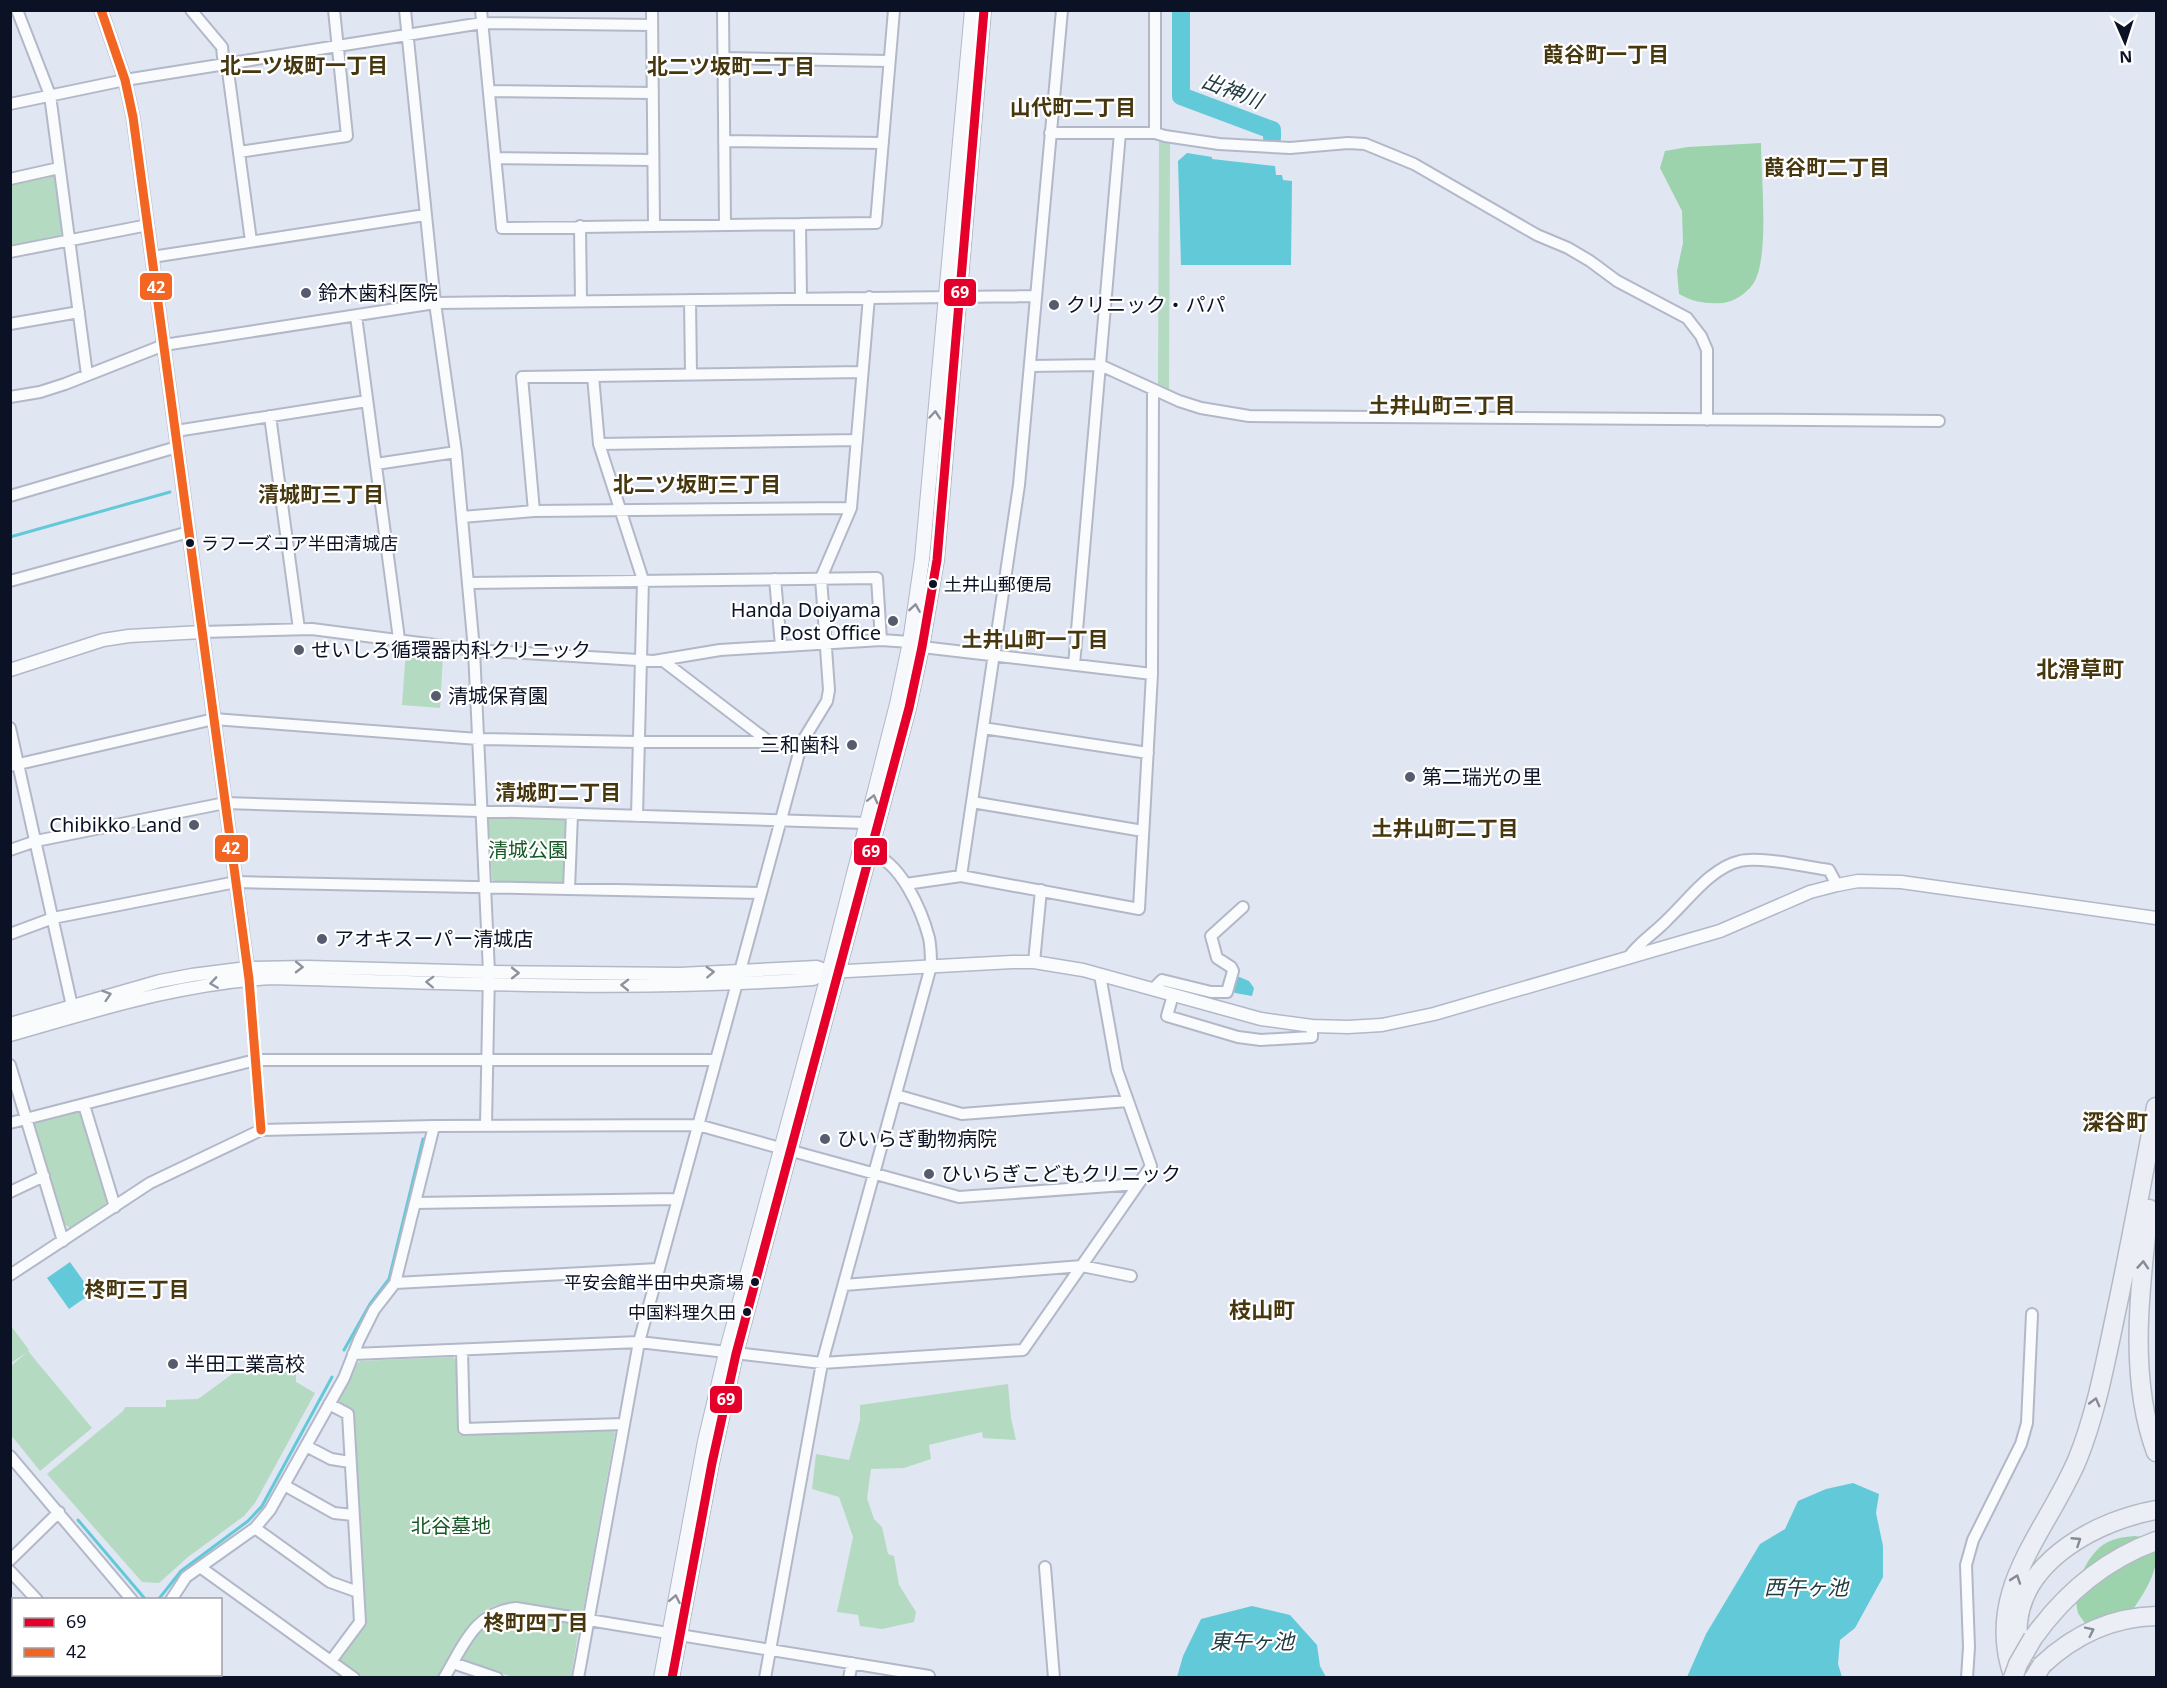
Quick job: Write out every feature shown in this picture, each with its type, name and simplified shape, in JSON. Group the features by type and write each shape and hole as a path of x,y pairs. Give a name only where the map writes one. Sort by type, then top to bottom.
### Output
{"highway":[{"path":"2014,1677 2007,1650 2006,1632 2011,1593 2028,1547 2065,1486 2088,1430 2112,1332 2157,1107"},
{"path":"2157,1147 2145,1238 2139,1323 2142,1392 2149,1430 2157,1452"},
{"path":"2157,1510 2129,1516 2086,1535 2054,1558 2034,1580 2021,1605 2017,1627 2019,1649 2024,1662 2037,1673 2074,1639 2100,1626 2127,1618 2157,1616"},
{"path":"2014,1677 2018,1664 2051,1612 2085,1580 2104,1566 2157,1541"}],"main road":[{"path":"834,972 866,823 937,560 972,10"},
{"path":"952,297 984,10"},
{"path":"661,1677 674,1634 711,1462 731,1354 834,972 871,854 909,708 916,644"},
{"path":"672,1677 674,1634"}],"street":[{"path":"17,10 50,95 87,375"},
{"path":"101,10 125,80 133,117 248,974 261,1130"},
{"path":"191,10 222,47 223,57 227,64 251,241"},
{"path":"239,152 347,136 334,10"},
{"path":"405,10 435,303 456,452 474,650 489,978 486,1125"},
{"path":"481,10 502,228 876,223 894,10"},
{"path":"652,10 654,225"},
{"path":"723,10 726,224"},
{"path":"961,876 1019,485 1062,10"},
{"path":"1155,10 1155,133"},
{"path":"10,104 125,80 482,23 652,25"},
{"path":"10,27 23,25"},
{"path":"723,58 890,61"},
{"path":"489,91 653,93"},
{"path":"1050,133 1155,133 1219,144 1290,148 1348,143 1365,144 1414,164 1537,235 1575,252 1617,281 1687,318 1701,336 1707,350 1707,420"},
{"path":"1074,665 1120,133"},
{"path":"724,141 883,143"},
{"path":"496,158 653,160"},
{"path":"10,179 59,168"},
{"path":"152,257 425,215"},
{"path":"800,224 801,298"},
{"path":"10,252 148,225"},
{"path":"580,226 581,301"},
{"path":"10,397 40,392 164,345 435,303 1035,296"},
{"path":"578,1677 639,1342 802,742 827,700 829,690 821,578 851,508 869,297"},
{"path":"690,300 691,374"},
{"path":"10,324 79,312"},
{"path":"356,316 399,639"},
{"path":"1030,366 1100,365 1153,391 1200,408 1258,417 1939,421"},
{"path":"534,511 522,377 862,372"},
{"path":"593,376 599,444 643,580 637,816"},
{"path":"906,884 961,876 1139,909 1152,674 1153,391"},
{"path":"176,431 367,400"},
{"path":"270,416 298,629"},
{"path":"599,444 857,440"},
{"path":"10,496 177,447"},
{"path":"376,464 456,452"},
{"path":"462,517 534,511 851,508"},
{"path":"10,581 189,532"},
{"path":"468,583 877,578 881,640"},
{"path":"775,579 781,646"},
{"path":"10,670 103,640 129,636 312,629 474,650 641,660 662,660 720,650 881,640 1152,674"},
{"path":"662,660 768,741"},
{"path":"15,765 214,719 478,739 802,742"},
{"path":"10,728 15,765 36,841 72,1006"},
{"path":"982,729 1148,753"},
{"path":"972,802 1143,831"},
{"path":"10,850 36,841 225,803 866,823"},
{"path":"570,889 572,814"},
{"path":"765,1677 822,1363 931,966 930,940 919,909 906,884 882,856 871,854"},
{"path":"1628,958 1644,938 1666,921 1716,873 1742,860 1823,868 1829,870 1837,885"},
{"path":"10,1035 162,993 248,974 307,967 489,978 680,974 739,977 817,967 834,972 1034,962 1100,975 1261,1019 1312,1026 1371,1025 1410,1020 1720,931 1762,915 1810,892 1837,885 1880,880 1901,882 2157,918"},
{"path":"10,934 53,918 236,882 761,893"},
{"path":"1034,962 1041,890"},
{"path":"1153,989 1162,980 1211,992 1227,992 1233,971 1231,967 1217,958 1211,936 1243,908"},
{"path":"10,1024 160,981 192,975 248,974"},
{"path":"353,1354 639,1342 822,1363 1023,1350 1151,1166 1118,1070 1100,975"},
{"path":"1173,995 1167,1016 1238,1037 1261,1040 1312,1036 1312,1026"},
{"path":"10,1123 255,1060 716,1060"},
{"path":"10,1065 63,1241"},
{"path":"896,1095 962,1114 1128,1101"},
{"path":"84,1105 115,1207"},
{"path":"10,1275 150,1183 261,1130 486,1125 698,1125 959,1197 1138,1184"},
{"path":"172,1598 186,1577 255,1528 270,1510 330,1404 374,1310 395,1283 434,1126"},
{"path":"10,1192 44,1176"},
{"path":"415,1203 678,1199"},
{"path":"844,1285 1082,1266 1131,1275"},
{"path":"395,1283 658,1269"},
{"path":"1967,1677 1970,1647 1966,1565 1973,1539 2021,1444 2027,1423 2032,1314"},
{"path":"462,1350 464,1429 624,1424"},
{"path":"330,1404 348,1414 360,1622 331,1661"},
{"path":"306,1446 331,1459 350,1462"},
{"path":"10,1456 131,1598"},
{"path":"284,1485 333,1513 353,1515"},
{"path":"10,1560 59,1512"},
{"path":"255,1528 330,1582 358,1592"},
{"path":"200,1567 354,1677"},
{"path":"1045,1567 1054,1677"},
{"path":"10,1571 36,1598"},
{"path":"444,1677 479,1622 503,1609 516,1608 906,1675 929,1676"},
{"path":"453,1663 496,1677"},
{"path":"849,1677 852,1664"}],"green space":[{"path":"1159,140 1170,143 1169,393 1158,388"},
{"path":"1761,143 1763,237 1758,272 1753,284 1743,294 1727,302 1705,303 1684,297 1679,294 1677,271 1683,243 1682,211 1660,168 1665,151 1688,147"},
{"path":"51,175 55,177 62,233 59,237 11,247 10,184"},
{"path":"406,650 443,655 440,708 402,705"},
{"name":"清城公園","path":"491,816 565,819 567,822 566,880 563,883 495,882 492,879 488,819"},
{"path":"79,1110 83,1113 109,1198 107,1203 70,1228 64,1224 34,1126 37,1121"},
{"path":"11,1326 28,1351 92,1428 40,1471 11,1435 11,1366 27,1352 11,1363"},
{"name":"北谷墓地","path":"453,1357 456,1360 459,1435 612,1429 615,1433 583,1611 578,1613 540,1605 501,1604 479,1615 463,1636 439,1677 363,1677 340,1661 339,1656 363,1624 351,1411 339,1405 339,1400 360,1361"},
{"path":"296,1369 296,1382 315,1393 255,1503 244,1516 188,1557 159,1583 142,1582 47,1474 125,1407 166,1407 166,1400 198,1399 235,1372"},
{"path":"1008,1384 1011,1418 1016,1440 983,1438 982,1432 929,1445 931,1459 904,1468 871,1469 867,1498 874,1519 882,1527 888,1554 894,1556 899,1585 916,1612 914,1622 882,1629 860,1626 858,1615 837,1612 853,1537 839,1497 812,1489 816,1454 849,1460 860,1420 860,1405"},
{"path":"2135,1536 2149,1538 2156,1551 2155,1568 2148,1585 2129,1615 2086,1625 2078,1613 2076,1596 2080,1578 2088,1561 2107,1542"},
{"path":"509,1613 577,1623 579,1627 571,1677 513,1677 464,1662 463,1657 481,1630 492,1621"}],"water":[{"path":"1187,153 1212,157 1212,159 1275,166 1276,175 1282,175 1283,180 1292,181 1291,265 1181,265 1178,161"},
{"path":"1237,976 1249,981 1254,988 1252,996 1235,993 1232,989"},
{"path":"70,1262 92,1293 69,1309 47,1278"},
{"name":"西午ヶ池","path":"1853,1483 1879,1494 1876,1513 1883,1546 1883,1577 1855,1628 1840,1640 1838,1664 1842,1677 1687,1677 1706,1634 1760,1544 1785,1529 1798,1501 1826,1489"},
{"name":"東午ヶ池","path":"1252,1606 1290,1615 1317,1645 1320,1666 1326,1677 1177,1677 1183,1656 1201,1619"}],"waterway":[{"name":"出神川","path":"1181,10 1181,96 1272,130 1272,138"},
{"path":"10,537 170,492"},
{"path":"344,1350 370,1304 389,1279 423,1139"},
{"path":"160,1598 181,1571 248,1521 262,1506 332,1377"},
{"path":"78,1520 144,1598"}],"transit line":[{"name":"42","path":"101,10 125,80 133,117 249,979 261,1130"},
{"name":"69","path":"672,1678 712,1463 736,1354 909,708 922,647 937,560 984,10"}],"place":[{"name":"鈴木歯科医院","path":"306,293"},
{"name":"クリニック・パパ","path":"1054,305"},
{"name":"ラフーズコア半田清城店","path":"190,543"},
{"name":"土井山郵便局","path":"933,584"},
{"name":"Handa Doiyama Post Office","path":"893,621"},
{"name":"せいしろ循環器内科クリニック","path":"299,650"},
{"name":"清城保育園","path":"436,696"},
{"name":"三和歯科","path":"852,745"},
{"name":"第二瑞光の里","path":"1410,777"},
{"name":"Chibikko Land","path":"194,825"},
{"name":"アオキスーパー清城店","path":"322,939"},
{"name":"ひいらぎ動物病院","path":"825,1139"},
{"name":"ひいらぎこどもクリニック","path":"929,1174"},
{"name":"平安会館半田中央斎場","path":"755,1282"},
{"name":"中国料理久田","path":"747,1312"},
{"name":"半田工業高校","path":"173,1364"}],"district":[{"name":"葭谷町一丁目","path":"1606,55"},
{"name":"北二ツ坂町一丁目","path":"304,66"},
{"name":"北二ツ坂町二丁目","path":"731,67"},
{"name":"山代町二丁目","path":"1073,108"},
{"name":"葭谷町二丁目","path":"1827,168"},
{"name":"土井山町三丁目","path":"1442,406"},
{"name":"北二ツ坂町三丁目","path":"697,485"},
{"name":"清城町三丁目","path":"321,495"},
{"name":"土井山町一丁目","path":"1035,640"},
{"name":"北滑草町","path":"2080,669"},
{"name":"清城町二丁目","path":"558,793"},
{"name":"土井山町二丁目","path":"1445,829"},
{"name":"深谷町","path":"2115,1122"},
{"name":"柊町三丁目","path":"137,1290"},
{"name":"枝山町","path":"1262,1310"},
{"name":"柊町四丁目","path":"536,1623"}]}
